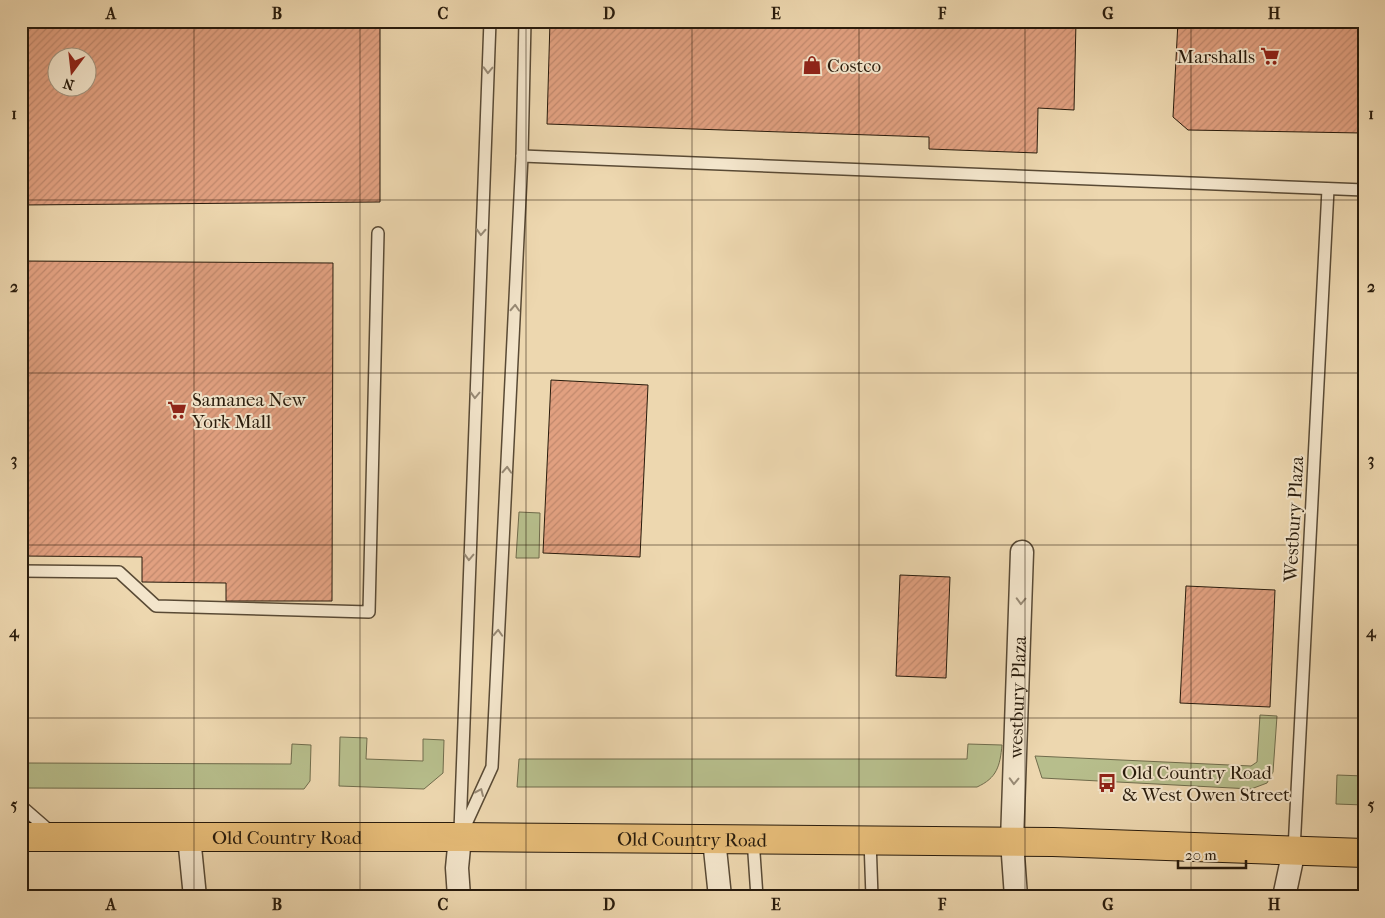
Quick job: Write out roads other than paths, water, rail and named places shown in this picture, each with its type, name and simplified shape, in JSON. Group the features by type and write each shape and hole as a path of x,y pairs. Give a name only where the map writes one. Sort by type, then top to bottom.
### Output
{"main road":[{"name":"Old Country Road","path":"21,837 460,837 1012,841 1364,853"}],"street":[{"name":"westbury Plaza","path":"1016,897 1012,841 1022,552"},
{"path":"189,837 195,897"},
{"path":"459,897 457,868 460,837"},
{"path":"714,839 720,897"},
{"path":"1284,897 1294,850"}],"lane":[{"path":"460,837 490,21"},
{"path":"460,837 492,767 522,156 525,21"},
{"path":"522,156 1364,190"},
{"name":"Westbury Plaza","path":"1294,850 1328,189"},
{"path":"21,571 119,572 156,606 369,612 378,233"},
{"path":"21,806 57,837"},
{"path":"753,839 757,897"},
{"path":"870,840 872,897"}],"place":[{"name":"Marshalls","path":"1270,56"},
{"name":"Costco","path":"812,65"},
{"name":"Samanea New York Mall","path":"177,410"},
{"name":"Old Country Road & West Owen Street","path":"1107,783"}]}
